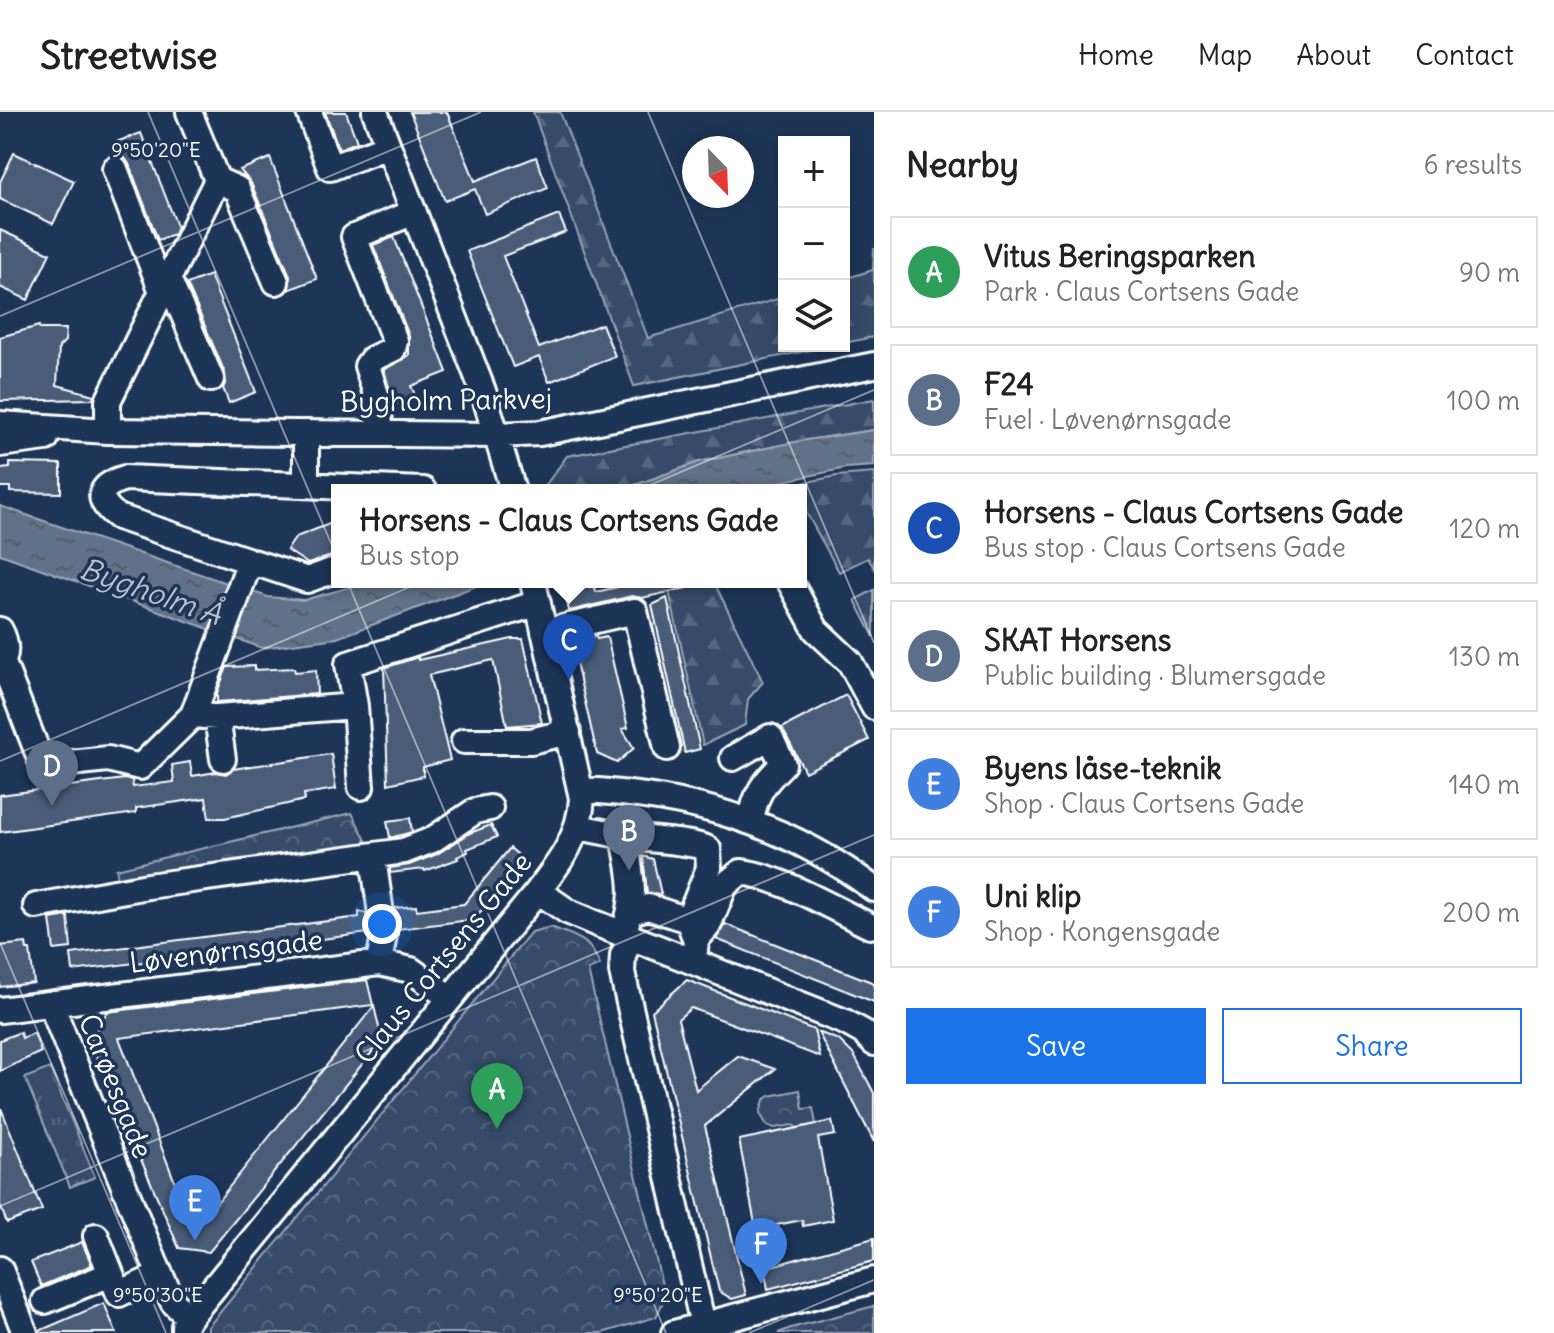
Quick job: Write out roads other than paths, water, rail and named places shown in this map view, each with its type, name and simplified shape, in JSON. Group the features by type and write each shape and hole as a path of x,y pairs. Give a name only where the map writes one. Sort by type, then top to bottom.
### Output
{"street":[{"path":"189,112 217,180 237,189 276,282"},
{"path":"309,112 330,168 388,146"},
{"path":"375,112 483,391 511,484"},
{"path":"115,169 165,285 211,379"},
{"path":"108,431 108,401 217,180"},
{"path":"380,433 379,404 367,366 372,359 393,349 395,341 354,237 414,212"},
{"name":"Bygholm Parkvej","path":"0,424 108,431 540,433 874,365"},
{"name":"Bygholm Parkvej","path":"0,444 108,431"},
{"path":"306,433 306,484"},
{"path":"331,485 125,478 110,483 104,489 102,499 106,508 118,517 246,573 307,580 331,571"},
{"path":"223,759 205,716 217,651 246,573"},
{"path":"793,588 816,630 868,675 874,707"},
{"path":"361,787 355,706 348,664 535,589"},
{"name":"Claus Cortsens Gade","path":"187,1325 566,854 581,815 581,790 535,589"},
{"path":"544,632 635,611 667,748"},
{"path":"0,630 5,642 1,665 43,766 108,759 140,767 205,716 355,706"},
{"path":"464,741 531,741 568,732"},
{"path":"733,758 770,737 783,764 762,784 751,821"},
{"path":"581,790 670,800 751,821 811,846 874,889"},
{"path":"36,906 148,886 404,851 432,840 464,817 490,808"},
{"path":"578,827 681,844 701,844 708,849 709,868 693,941"},
{"path":"624,836 634,892 622,972 703,1325"},
{"path":"373,857 384,935 379,963"},
{"path":"693,941 708,926 725,885 741,872 797,891 870,926"},
{"path":"538,891 567,911 628,928 693,941"},
{"path":"628,928 648,907 693,941 873,1040"},
{"name":"Løvenørnsgade","path":"0,1010 379,963 411,970 450,998"},
{"name":"Carøesgade","path":"54,1003 56,1017 160,1275 187,1325"},
{"path":"96,1236 119,1294 160,1275"},
{"path":"0,1269 25,1333"},
{"path":"45,1301 111,1274"},
{"path":"674,1333 874,1280"}],"water":[{"path":"874,430 874,466 846,468 770,484 638,484 699,462 800,441"},
{"name":"Bygholm Å","path":"0,506 268,597 304,600 347,588 471,588 337,638 262,648 0,554"}],"place":[{"name":"Horsens - Claus Cortsens Gade","path":"569,680"},
{"name":"SKAT Horsens","path":"52,806"},
{"name":"F24","path":"629,871"},
{"name":"Vitus Beringsparken","path":"497,1129"},
{"name":"Byens låse-teknik","path":"195,1241"},
{"name":"Uni klip","path":"761,1284"}]}
